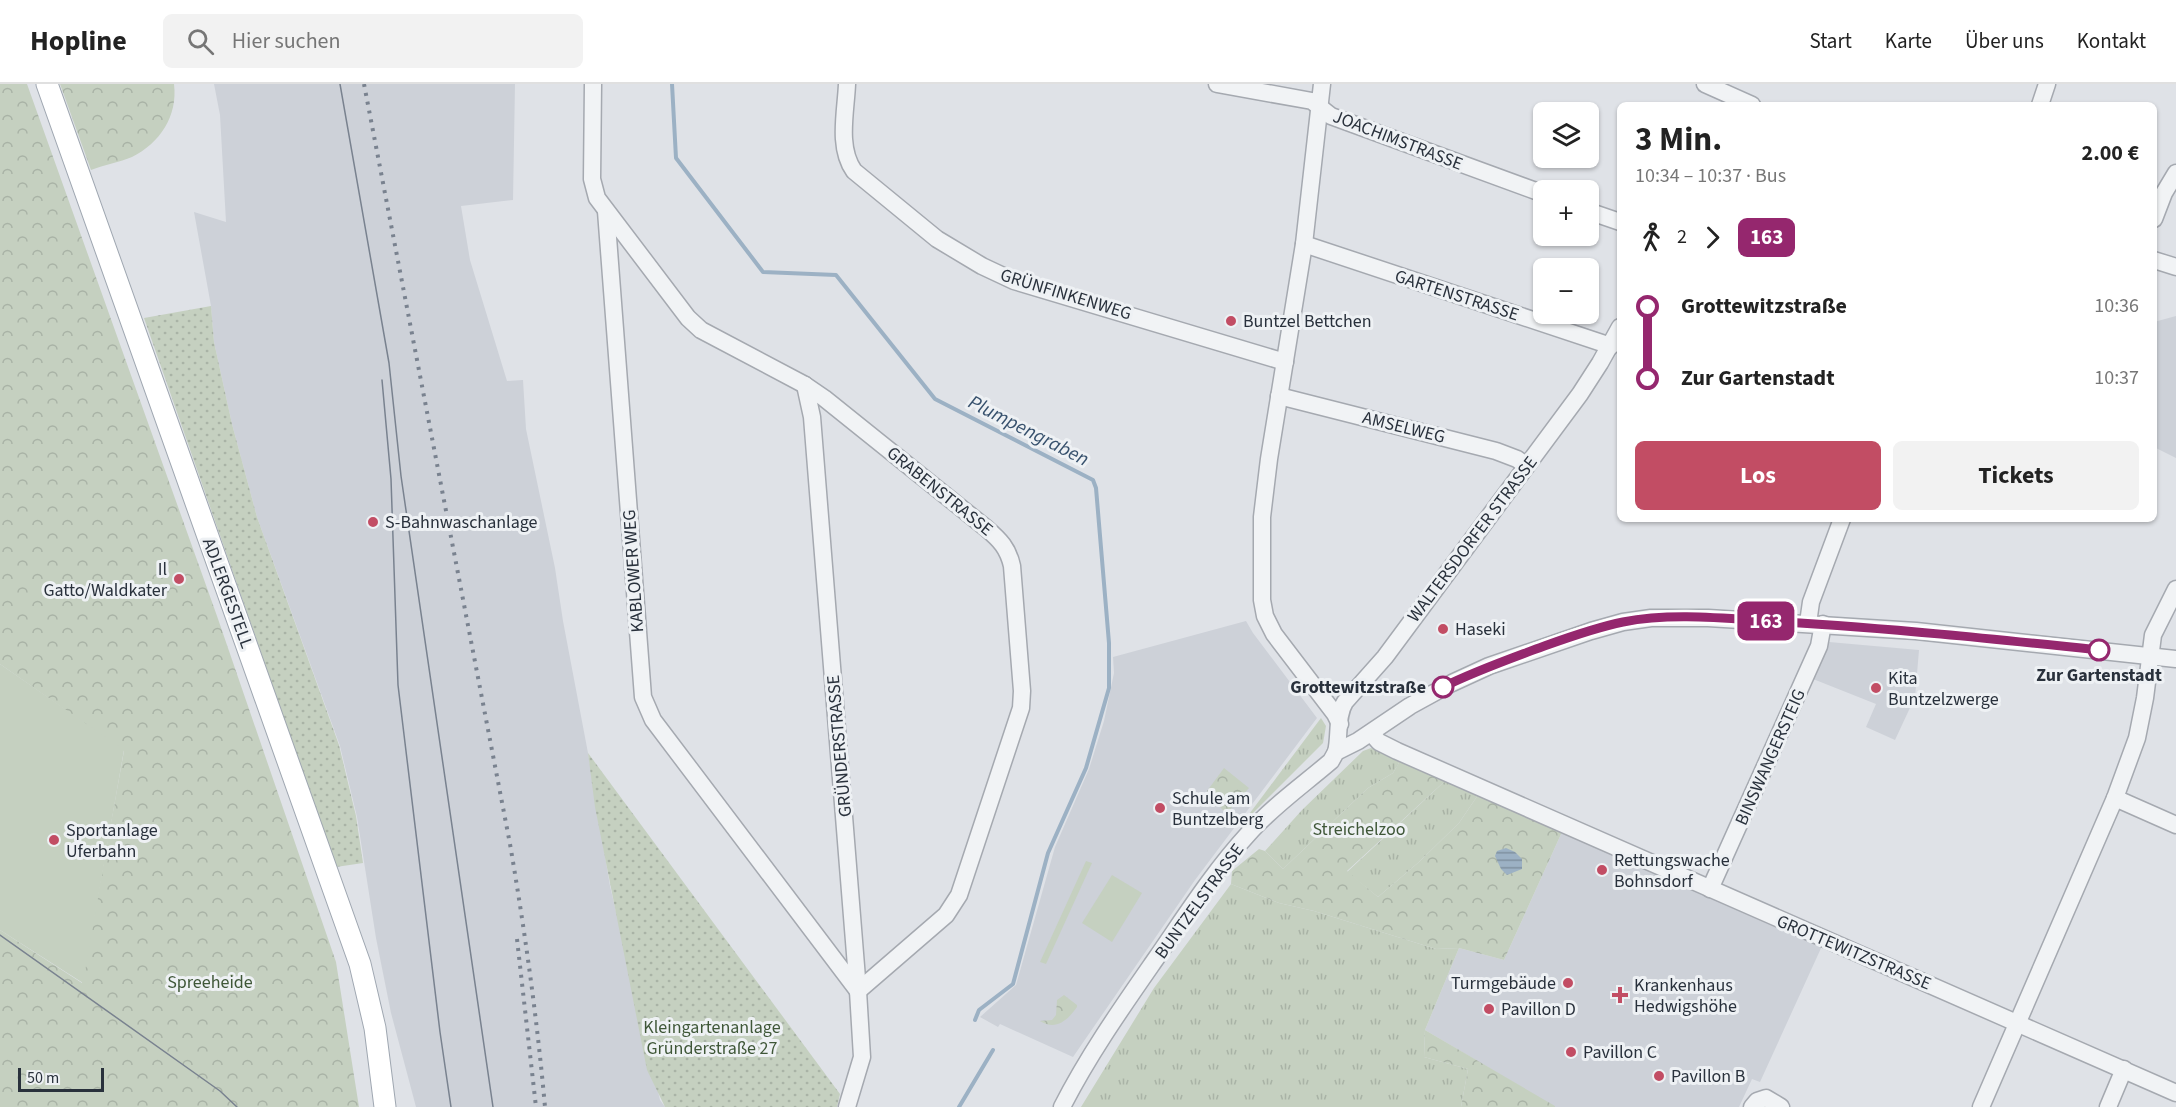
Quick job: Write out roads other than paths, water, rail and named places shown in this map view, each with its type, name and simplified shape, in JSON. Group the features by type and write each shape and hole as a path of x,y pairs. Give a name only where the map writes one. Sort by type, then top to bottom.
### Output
{"main road":[{"name":"ADLERGESTELL","path":"47,84 360,964 375,1028 385,1107"}],"street":[{"name":"KABLOWER WEG","path":"593,84 592,179 597,198 606,211 643,697 653,720 858,991"},
{"name":"GRÜNFINKENWEG","path":"847,84 844,139 846,156 850,164 855,171 920,226 960,254 1014,281 1285,362"},
{"name":"JOACHIMSTRASSE","path":"1217,84 1312,101 1331,116 1533,190"},
{"path":"1322,84 1304,244 1262,517 1263,608 1274,634 1341,724"},
{"path":"1705,84 1736,95"},
{"path":"2041,102 2047,84"},
{"path":"2157,211 2176,172"},
{"name":"GRABENSTRASSE","path":"606,211 688,318 701,330 805,385 824,398 986,528 1005,545 1012,566 1022,691 1021,708 956,903 946,915 858,991"},
{"path":"1599,215 1617,221"},
{"name":"GARTENSTRASSE","path":"1304,244 1611,346"},
{"path":"2157,261 2176,267"},
{"name":"WALTERSDORFER STRASSE","path":"1336,752 1341,711 1345,702 1385,657 1589,381 1617,333"},
{"name":"GRÜNDERSTRASSE","path":"805,385 812,417 862,1058 847,1107"},
{"name":"AMSELWEG","path":"1279,396 1496,451 1526,465"},
{"name":"BINSWANGERSTEIG","path":"1710,889 1819,646 1811,602 1841,522"},
{"path":"1981,1107 2115,798 2137,738 2153,635 2176,589"},
{"name":"BUNTZELSTRASSE","path":"1062,1107 1093,1050 1221,867 1250,832 1272,810 1331,761 1336,752 1371,733 1410,706 1489,666 1563,639 1623,622 1651,618 1691,617 2004,639 2176,659"},
{"name":"GROTTEWITZSTRASSE","path":"1371,733 1383,745 2176,1093"},
{"path":"2115,798 2176,825"},
{"path":"2108,1107 2124,1069"},
{"path":"1752,1107 1757,1101 1766,1098 1781,1107"}],"water":[{"path":"1506,848 1515,852 1522,859 1522,869 1507,875 1501,869 1495,856 1497,851"}],"waterway":[{"name":"Plumpengraben","path":"672,84 676,158 763,272 836,275 935,399 1093,480 1096,488 1109,643 1109,688 1086,768 1048,853 1013,984 979,1010 975,1020"},
{"name":"Plumpengraben","path":"959,1107 993,1050"}],"tram line":[{"path":"340,84 389,363 401,476 493,1107"},
{"path":"382,380 391,479 398,685 451,1107"},
{"path":"0,935 220,1091 237,1107"}],"railway":[{"path":"364,84 510,844 530,975 545,1107"},
{"path":"517,939 536,1107"}],"place":[{"name":"Buntzel Bettchen","path":"1231,321"},
{"name":"S-Bahnwaschanlage","path":"373,522"},
{"name":"Il Gatto/Waldkater","path":"179,579"},
{"name":"Haseki","path":"1443,629"},
{"name":"Zur Gartenstadt","path":"2099,650"},
{"name":"Grottewitzstraße","path":"1443,687"},
{"name":"Kita Buntzelzwerge","path":"1876,688"},
{"name":"Schule am Buntzelberg","path":"1160,808"},
{"name":"Sportanlage Uferbahn","path":"54,840"},
{"name":"Rettungswache Bohnsdorf","path":"1602,870"},
{"name":"Turmgebäude","path":"1568,983"},
{"name":"Krankenhaus Hedwigshöhe","path":"1620,995"},
{"name":"Pavillon D","path":"1489,1009"},
{"name":"Pavillon C","path":"1571,1052"},
{"name":"Pavillon B","path":"1659,1076"}],"park label":[{"name":"Streichelzoo","path":"1359,829"},
{"name":"Spreeheide","path":"210,982"},
{"name":"Kleingartenanlage Gründerstraße 27","path":"712,1037"}]}
